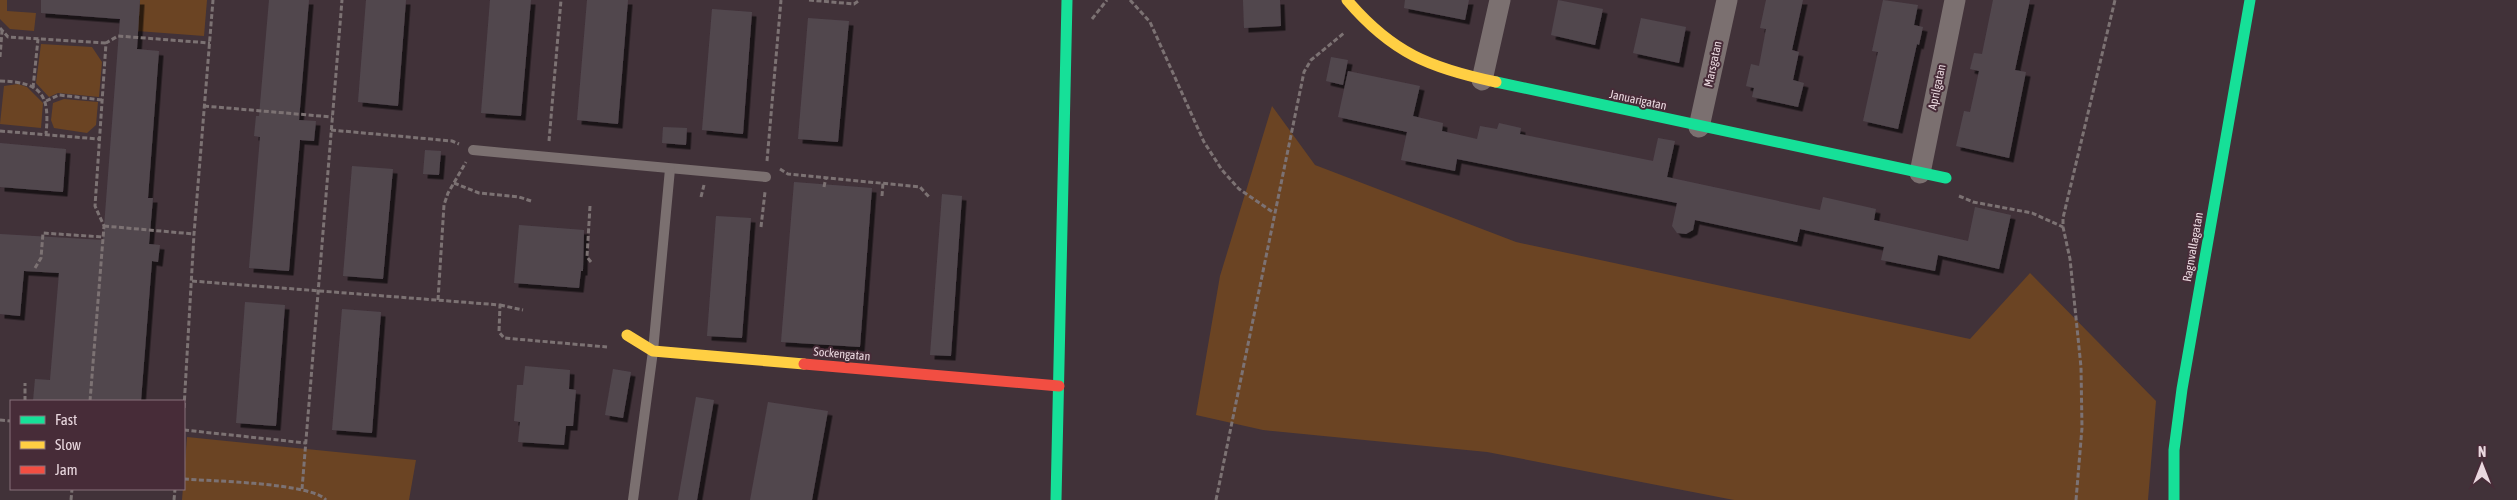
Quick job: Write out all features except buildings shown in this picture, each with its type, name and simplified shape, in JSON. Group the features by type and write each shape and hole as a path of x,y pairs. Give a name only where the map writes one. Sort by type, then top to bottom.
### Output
{"street":[{"path":"1056,500 1067,0"},
{"name":"Januarigatan","path":"1347,0 1361,18 1389,43 1406,54 1453,73 1699,127 1946,178"},
{"path":"1482,80 1500,0"},
{"name":"Marsgatan","path":"1699,127 1727,0"},
{"name":"Aprilgatan","path":"1920,173 1955,0"},
{"name":"Ragnvallagatan","path":"2174,500 2174,450 2182,389 2250,0"},
{"name":"Sockengatan","path":"626,335 653,351 1059,386"}],"lane":[{"path":"473,150 670,169 767,172"},
{"path":"632,500 653,351 670,169"}],"path":[{"path":"184,400 194,234 213,0"},
{"path":"302,488 342,0"},
{"path":"548,157 561,0"},
{"path":"761,227 781,0"},
{"path":"808,0 854,4 860,0"},
{"path":"1130,0 1150,22 1204,142 1222,170 1239,189 1274,214"},
{"path":"2076,500 2082,428 2081,367 2070,258 2063,227 2115,0"},
{"path":"1216,500 1304,72 1311,60 1361,18"},
{"path":"1,29 8,37 106,43 118,36 210,44"},
{"path":"0,56 1,29"},
{"path":"33,88 38,39"},
{"path":"90,400 104,226 95,206 106,43"},
{"path":"0,81 17,82 33,88 46,101 48,113 46,134"},
{"path":"46,101 59,95 102,100"},
{"path":"204,106 332,117"},
{"path":"331,130 452,141 473,150 444,205 438,300"},
{"path":"0,131 99,139"},
{"path":"767,172 778,168 788,174 920,187 929,197"},
{"path":"824,186 826,177"},
{"path":"1946,178 1960,198 2032,213 2063,227"},
{"path":"454,183 479,192 518,197 531,201"},
{"path":"882,196 883,183"},
{"path":"590,206 587,257 591,262"},
{"path":"104,226 194,234"},
{"path":"35,268 41,258 43,233 103,237"},
{"path":"192,280 500,305 523,310"},
{"path":"500,305 500,332 504,338 610,348"},
{"path":"25,383 25,400"},
{"path":"185,430 306,444"},
{"path":"185,479 302,488 322,496 326,500"}],"shaded area":[{"path":"0,0 7,0 7,11 36,13 34,31 10,29 0,19"},
{"path":"140,0 207,0 204,36 137,31"},
{"path":"41,44 92,47 102,62 99,97 58,93 49,97 36,83"},
{"path":"18,84 27,87 43,103 41,128 0,124 4,86"},
{"path":"64,99 98,102 96,125 87,133 54,128 51,120 53,103"},
{"path":"1272,106 1315,165 1516,242 1970,339 2030,273 2156,401 2148,500 1734,500 1487,452 1263,430 1196,415 1220,276"},
{"path":"187,437 416,460 409,500 182,500 183,490 185,490"}],"traffic: fast":[{"path":"1056,500 1067,0"},
{"path":"2174,500 2174,450 2182,389 2250,0"},
{"path":"1496,82 1946,178"}],"traffic: slow":[{"path":"1347,0 1380,33 1414,56 1451,71 1496,82"},
{"path":"627,335 653,351 804,364"}],"traffic: jam":[{"path":"804,364 1059,386"}]}
